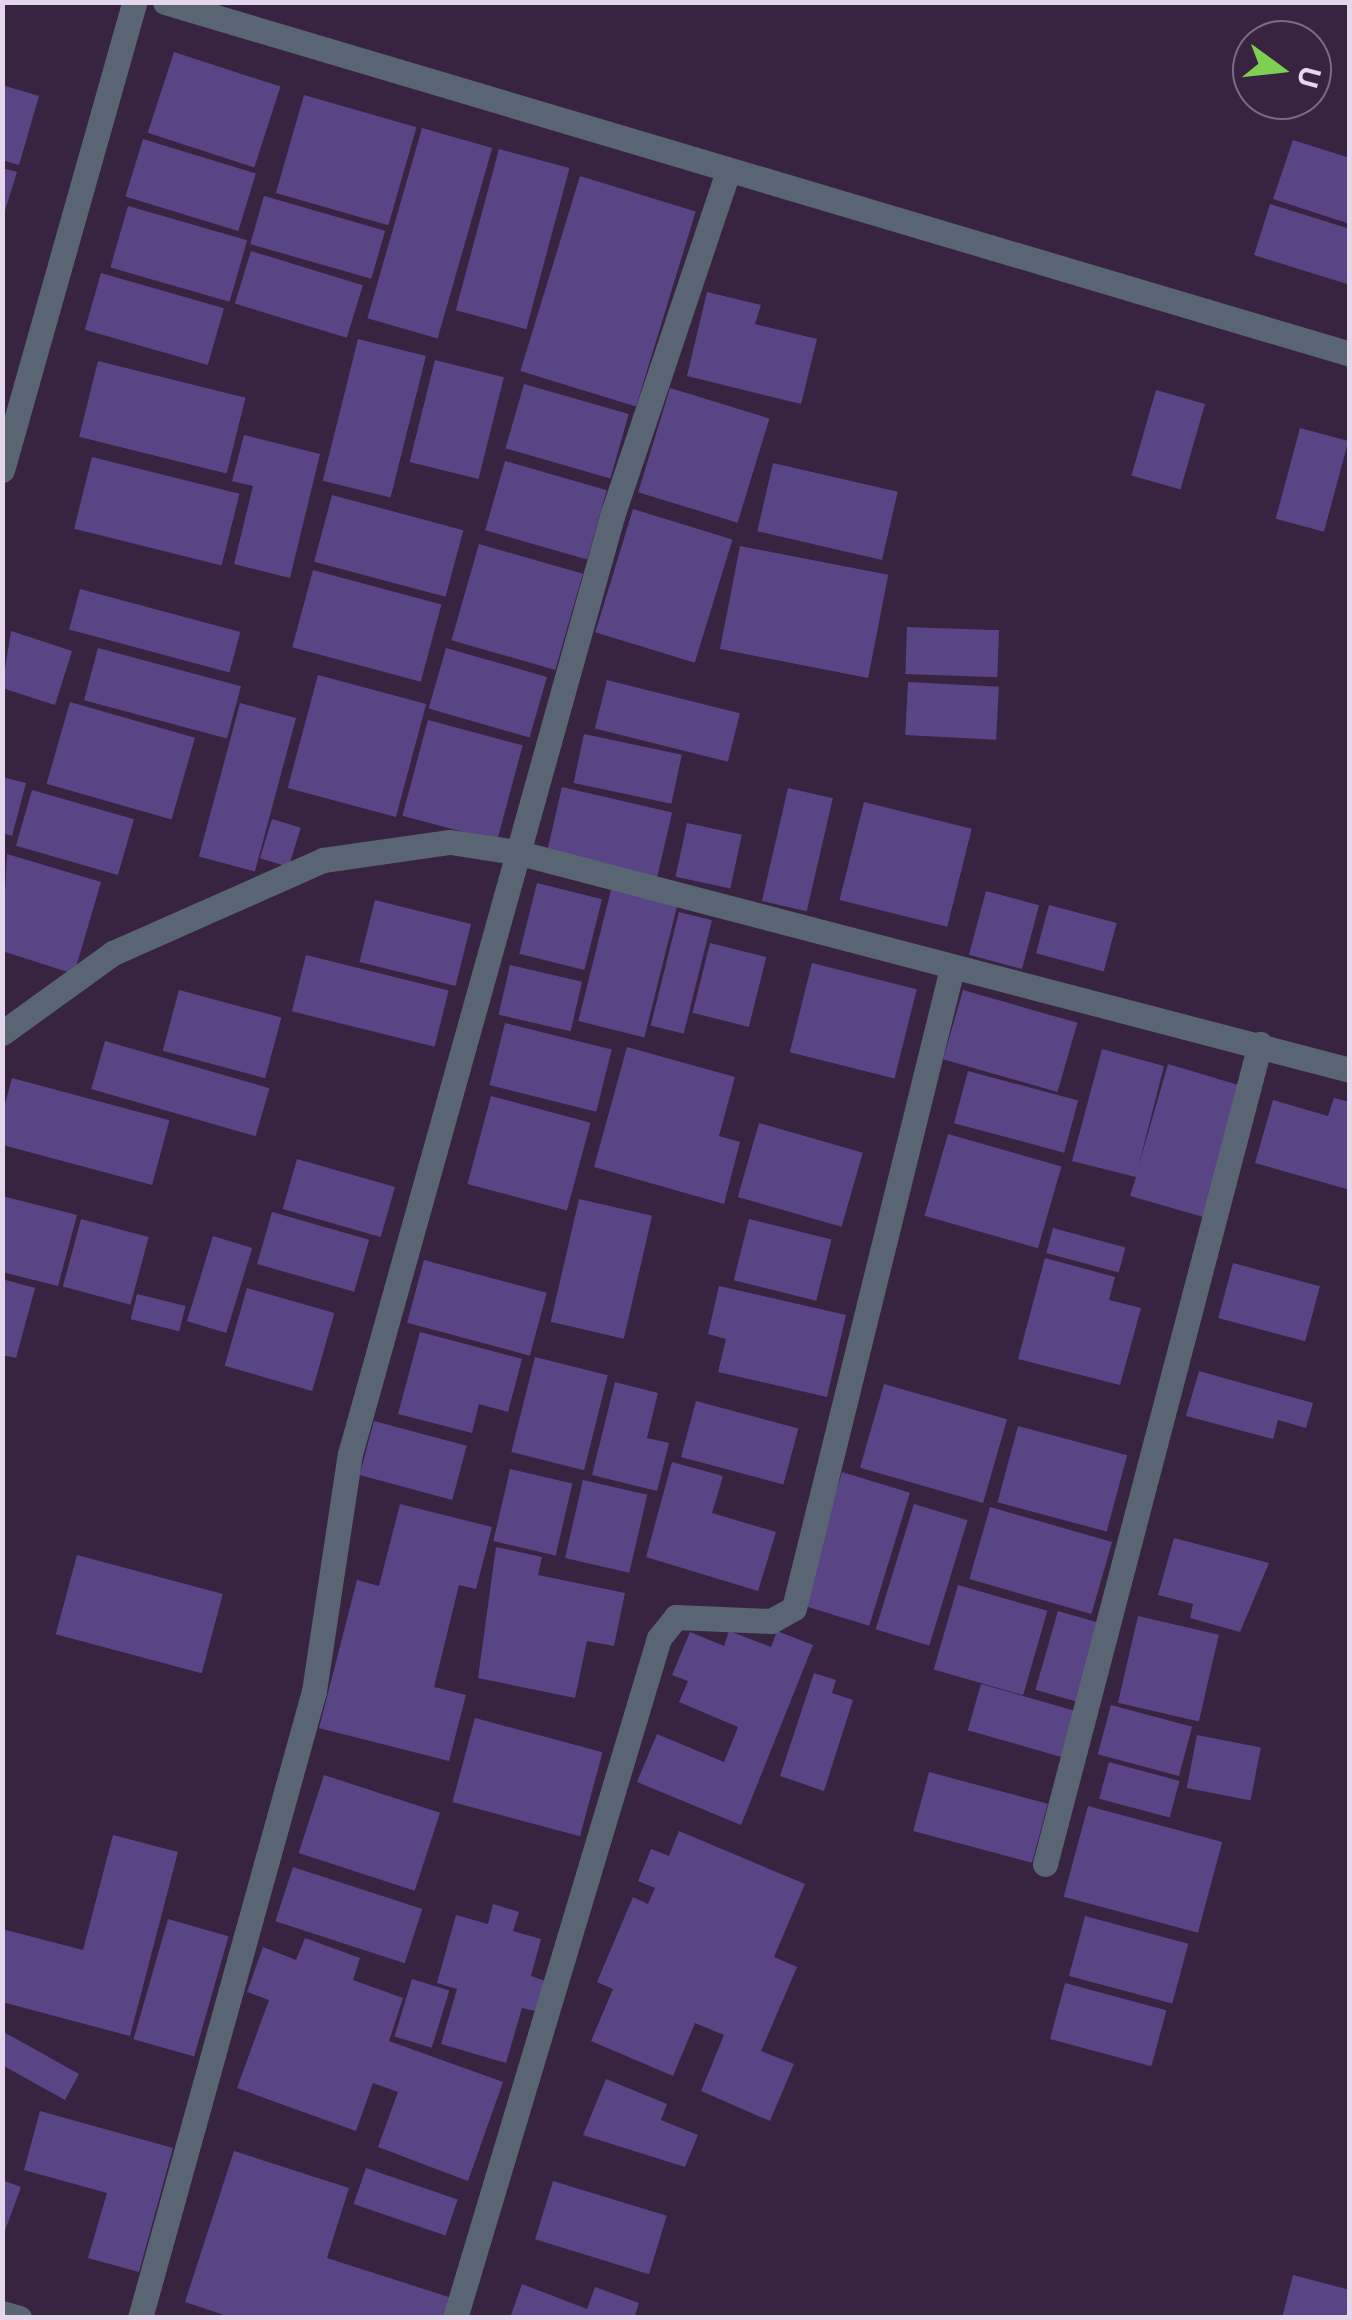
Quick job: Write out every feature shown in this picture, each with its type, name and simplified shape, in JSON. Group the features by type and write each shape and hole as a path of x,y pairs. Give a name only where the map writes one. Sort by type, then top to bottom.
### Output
{"street":[{"path":"2,470 134,2"},
{"path":"165,2 727,175 1350,354"},
{"path":"140,2318 314,1690 350,1454 612,516 727,175"},
{"path":"2,1033 113,953 323,860 450,842 516,852 1350,1070"},
{"path":"455,2318 659,1638 676,1617 771,1622 794,1608 952,968"},
{"path":"1045,1864 1260,1044"},
{"path":"2,2313 18,2318"}],"building":[{"path":"174,52 281,87 254,167 148,133"},
{"path":"2,85 39,96 19,165 2,160"},
{"path":"304,95 416,127 388,225 276,193"},
{"path":"422,128 492,148 438,338 367,318"},
{"path":"143,139 256,173 238,231 125,196"},
{"path":"1293,140 1350,158 1350,224 1273,199"},
{"path":"499,149 570,168 526,329 456,310"},
{"path":"2,168 17,172 3,217 2,217"},
{"path":"580,176 696,211 636,406 520,371"},
{"path":"264,196 385,231 371,279 250,244"},
{"path":"1270,204 1350,229 1350,285 1254,255"},
{"path":"128,206 247,240 230,302 110,268"},
{"path":"251,251 363,285 347,338 235,304"},
{"path":"101,273 224,308 208,365 85,330"},
{"path":"707,292 761,305 755,324 817,339 801,404 687,376"},
{"path":"358,339 426,356 391,498 323,481"},
{"path":"435,360 504,377 478,479 410,462"},
{"path":"98,361 245,398 227,473 79,437"},
{"path":"524,384 629,414 610,478 506,448"},
{"path":"670,388 769,418 738,523 638,492"},
{"path":"1156,390 1205,404 1180,490 1131,476"},
{"path":"1300,428 1348,441 1324,532 1276,519"},
{"path":"244,435 320,454 290,578 234,564 253,486 232,481"},
{"path":"92,457 239,494 222,566 74,529"},
{"path":"505,461 607,490 587,559 485,530"},
{"path":"773,463 898,492 882,560 757,531"},
{"path":"332,495 463,530 446,597 314,562"},
{"path":"633,509 732,539 695,663 595,632"},
{"path":"479,544 583,574 555,670 451,640"},
{"path":"740,546 888,575 868,678 720,649"},
{"path":"313,570 441,604 421,682 292,647"},
{"path":"80,589 240,632 229,673 69,630"},
{"path":"907,627 999,630 997,677 905,674"},
{"path":"11,631 72,651 55,705 2,688"},
{"path":"98,648 241,686 227,738 84,700"},
{"path":"446,648 547,677 530,738 429,709"},
{"path":"318,675 426,704 396,817 288,788"},
{"path":"607,680 740,713 728,762 595,729"},
{"path":"908,682 999,687 996,740 905,735"},
{"path":"70,702 195,738 172,820 47,784"},
{"path":"240,703 296,718 255,872 199,857"},
{"path":"428,720 523,745 497,841 402,816"},
{"path":"584,734 682,755 671,804 574,783"},
{"path":"2,777 26,783 12,836 2,833"},
{"path":"562,787 672,812 656,881 546,855"},
{"path":"788,788 833,798 807,911 762,901"},
{"path":"32,790 134,819 118,875 16,846"},
{"path":"864,802 972,829 947,927 840,900"},
{"path":"272,819 301,828 289,867 260,858"},
{"path":"687,823 742,835 730,888 676,877"},
{"path":"7,854 101,882 74,974 2,951"},
{"path":"537,883 602,899 584,970 519,954"},
{"path":"611,890 677,906 644,1037 578,1021"},
{"path":"986,891 1039,905 1022,969 969,955"},
{"path":"375,900 471,924 456,986 360,962"},
{"path":"1049,905 1117,923 1104,971 1036,953"},
{"path":"679,912 712,920 684,1034 651,1026"},
{"path":"710,943 766,957 749,1027 693,1013"},
{"path":"306,955 449,991 435,1047 292,1011"},
{"path":"812,963 917,989 895,1078 790,1052"},
{"path":"510,965 582,982 571,1031 499,1015"},
{"path":"179,990 281,1017 265,1078 163,1051"},
{"path":"963,990 1077,1023 1058,1092 943,1059"},
{"path":"505,1023 612,1050 596,1112 490,1085"},
{"path":"105,1041 269,1088 256,1136 91,1089"},
{"path":"627,1047 735,1077 719,1136 740,1142 724,1204 594,1167"},
{"path":"1102,1049 1164,1066 1138,1168 1168,1064 1245,1087 1207,1218 1130,1196 1136,1177 1072,1161"},
{"path":"968,1071 1078,1101 1064,1153 954,1123"},
{"path":"12,1078 169,1120 152,1185 2,1145 2,1115"},
{"path":"491,1096 590,1123 567,1211 467,1184"},
{"path":"1334,1098 1350,1102 1350,1190 1255,1163 1273,1100 1328,1116"},
{"path":"759,1123 863,1153 842,1227 738,1197"},
{"path":"948,1134 1061,1167 1038,1248 925,1216"},
{"path":"297,1159 395,1187 381,1237 283,1209"},
{"path":"2,1196 77,1215 58,1286 2,1272"},
{"path":"579,1199 652,1216 624,1339 551,1322"},
{"path":"272,1212 369,1240 354,1292 257,1264"},
{"path":"81,1219 149,1237 130,1305 63,1287"},
{"path":"749,1219 831,1240 816,1301 734,1280"},
{"path":"1053,1228 1125,1247 1119,1273 1046,1253"},
{"path":"213,1236 252,1248 226,1333 187,1321"},
{"path":"1045,1258 1115,1277 1109,1300 1141,1308 1120,1385 1018,1359"},
{"path":"424,1260 547,1293 530,1356 407,1323"},
{"path":"1233,1263 1320,1286 1305,1341 1218,1318"},
{"path":"2,1279 35,1288 16,1358 2,1355"},
{"path":"719,1286 846,1315 827,1397 718,1372 726,1339 708,1334"},
{"path":"247,1288 334,1313 312,1391 225,1366"},
{"path":"137,1294 186,1306 179,1331 131,1319"},
{"path":"420,1332 522,1359 508,1412 479,1404 472,1433 398,1414"},
{"path":"535,1357 608,1375 584,1470 511,1452"},
{"path":"1199,1371 1313,1403 1306,1428 1278,1420 1273,1439 1186,1416"},
{"path":"615,1382 658,1393 647,1438 669,1443 657,1491 592,1475"},
{"path":"884,1384 1007,1419 983,1503 860,1468"},
{"path":"696,1401 798,1428 783,1484 681,1457"},
{"path":"374,1421 467,1446 452,1500 360,1475"},
{"path":"1018,1426 1127,1455 1107,1532 998,1502"},
{"path":"672,1462 723,1476 712,1513 776,1532 758,1591 646,1557"},
{"path":"510,1469 572,1483 556,1556 493,1541"},
{"path":"842,1472 910,1493 869,1626 801,1605"},
{"path":"583,1480 647,1495 629,1573 565,1558"},
{"path":"400,1504 492,1527 476,1589 459,1585 434,1687 466,1695 449,1761 319,1728 357,1580 379,1586"},
{"path":"914,1504 968,1520 929,1646 876,1629"},
{"path":"990,1507 1112,1542 1091,1614 969,1579"},
{"path":"1174,1538 1269,1563 1240,1632 1190,1618 1193,1604 1158,1595"},
{"path":"496,1547 542,1557 538,1575 625,1593 614,1646 587,1641 575,1698 478,1678"},
{"path":"77,1555 223,1594 202,1673 56,1634"},
{"path":"958,1585 1047,1611 1023,1695 934,1670"},
{"path":"1058,1611 1101,1623 1079,1702 1035,1690"},
{"path":"1138,1616 1219,1635 1199,1721 1118,1703"},
{"path":"729,1631 771,1647 777,1631 813,1645 741,1825 637,1782 657,1734 724,1762 738,1727 679,1702 688,1681 672,1675 690,1632 724,1646"},
{"path":"814,1673 836,1680 832,1693 853,1700 824,1791 780,1776"},
{"path":"981,1684 1078,1712 1065,1758 968,1730"},
{"path":"1111,1705 1192,1727 1179,1776 1098,1754"},
{"path":"475,1718 603,1752 580,1836 452,1802"},
{"path":"1197,1735 1261,1747 1251,1800 1187,1788"},
{"path":"1109,1762 1180,1781 1170,1818 1099,1799"},
{"path":"929,1772 1048,1804 1032,1863 913,1831"},
{"path":"324,1775 440,1813 415,1891 299,1853"},
{"path":"1088,1806 1222,1842 1198,1933 1064,1897"},
{"path":"679,1831 805,1884 774,1957 797,1967 761,2051 794,2064 770,2121 701,2091 724,2035 695,2023 673,2076 591,2041 613,1989 597,1982 633,1897 648,1904 655,1888 638,1881 651,1849 669,1856"},
{"path":"113,1835 178,1852 130,2036 2,2002 2,1929 83,1950"},
{"path":"293,1867 422,1909 405,1963 275,1921"},
{"path":"493,1904 519,1912 513,1931 541,1939 531,1976 548,1982 540,2012 522,2008 506,2063 441,2044 457,1989 437,1983 456,1915 488,1924"},
{"path":"1085,1916 1188,1944 1172,2004 1069,1976"},
{"path":"168,1919 229,1936 194,2057 134,2039"},
{"path":"305,1938 360,1958 353,1980 403,1998 389,2041 503,2082 468,2181 378,2147 398,2092 373,2083 356,2131 237,2088 269,2000 247,1992 263,1947 296,1960"},
{"path":"412,1979 449,1990 432,2048 394,2036"},
{"path":"1065,1983 1166,2010 1151,2066 1050,2039"},
{"path":"2,2031 79,2074 65,2100 2,2065"},
{"path":"606,2079 667,2104 661,2120 698,2135 685,2167 583,2135"},
{"path":"40,2111 173,2148 139,2272 88,2258 107,2193 24,2170"},
{"path":"234,2151 349,2188 327,2258 455,2299 449,2318 233,2318 185,2302"},
{"path":"366,2168 458,2200 445,2236 354,2204"},
{"path":"2,2180 21,2187 3,2236 2,2236"},
{"path":"553,2181 667,2216 649,2274 535,2239"},
{"path":"1293,2275 1350,2290 1350,2318 1282,2318"},
{"path":"522,2284 587,2309 595,2287 639,2303 634,2318 510,2318"}]}
